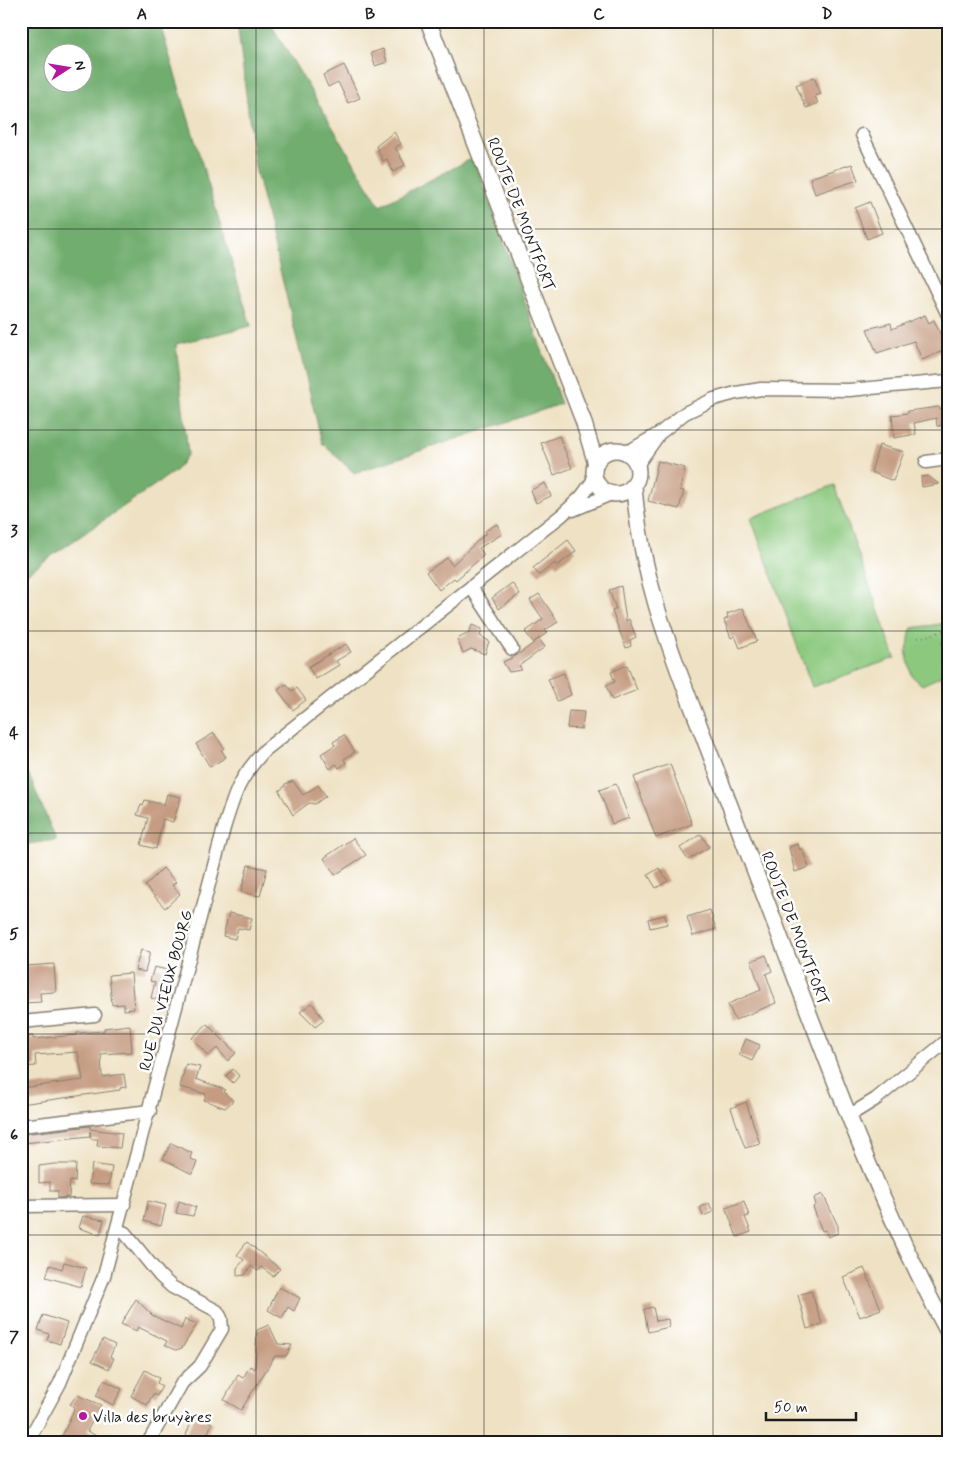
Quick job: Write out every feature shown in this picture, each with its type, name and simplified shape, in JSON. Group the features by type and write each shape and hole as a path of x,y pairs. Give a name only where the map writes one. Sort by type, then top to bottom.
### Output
{"main road":[{"name":"ROUTE DE MONTFORT","path":"428,21 584,420 596,471"},
{"name":"ROUTE DE MONTFORT","path":"584,420 620,452"},
{"path":"620,452 637,465 638,476 634,486 625,492 613,494 601,488 596,471 603,455 620,452"},
{"name":"ROUTE DE MONTFORT","path":"634,486 637,526 656,609 850,1115 904,1245 948,1332"},
{"name":"ROUTE DE MONTFORT","path":"613,494 625,505 637,526"}],"street":[{"path":"862,135 948,315"},
{"path":"620,452 660,433 685,413 714,399 736,393 761,389 848,390 946,377"},
{"path":"637,465 660,433"},
{"path":"926,462 948,459"},
{"path":"562,515 582,496 596,471"},
{"path":"562,515 592,500 613,494"},
{"name":"RUE DU VIEUX BOURG","path":"27,1443 60,1383 104,1276 150,1111 224,828 234,794 245,772 265,750 562,515"},
{"path":"471,587 512,649"},
{"path":"21,1022 95,1015"},
{"path":"850,1115 876,1099 948,1040"},
{"path":"21,1126 150,1111"},
{"path":"21,1206 124,1205"},
{"path":"118,1230 125,1233 160,1276 172,1287 217,1311 221,1318 222,1329 200,1366 182,1383 148,1443"}],"path":[{"path":"918,638 948,630"}],"green space":[{"path":"21,21 159,21 251,326 176,344 188,454 175,471 21,577"},
{"path":"237,21 269,21 380,206 471,159 475,161 561,404 354,473 322,443 255,167"},
{"path":"834,485 895,658 812,687 751,518"},
{"path":"948,623 948,640 942,642 948,660 948,673 922,685 912,676 906,651 912,628"},
{"path":"21,775 29,775 56,840 21,845"}],"building":[{"path":"383,49 387,62 375,66 371,53"},
{"path":"344,65 360,98 348,103 338,82 328,87 323,75"},
{"path":"814,77 821,94 815,96 818,103 806,108 796,85"},
{"path":"394,132 401,144 395,147 405,165 393,172 387,159 383,161 376,146"},
{"path":"852,164 858,180 815,194 810,178"},
{"path":"870,202 882,233 867,239 855,208"},
{"path":"925,315 929,323 934,320 947,349 922,360 914,341 877,353 867,329 891,323 892,329"},
{"path":"939,407 940,409 948,408 948,425 937,426 936,418 914,423 916,434 894,438 892,415"},
{"path":"559,436 572,468 554,475 541,443"},
{"path":"879,445 904,452 893,481 871,472"},
{"path":"658,461 685,468 680,490 684,491 679,509 648,501"},
{"path":"928,476 939,484 922,487 921,477"},
{"path":"545,483 551,496 536,503 531,490"},
{"path":"497,524 502,534 479,548 484,555 456,580 454,578 439,590 426,572 447,558 452,565 486,533 485,531"},
{"path":"568,540 576,551 557,566 555,563 539,575 533,568"},
{"path":"512,583 520,594 499,609 492,598"},
{"path":"621,586 626,621 629,619 636,637 630,640 631,646 626,648 612,611 616,609 609,590"},
{"path":"539,594 558,622 545,630 547,633 534,642 539,639 545,647 519,666 522,670 509,672 503,662 516,656 534,643 525,632 543,619 530,600"},
{"path":"743,608 757,641 740,648 735,636 731,638 724,620 728,618 727,614"},
{"path":"472,625 482,629 480,636 489,641 485,654 471,649 463,653 457,639 469,633"},
{"path":"346,644 351,652 336,661 339,665 316,679 308,667"},
{"path":"627,665 637,690 612,700 606,685 615,682 611,672"},
{"path":"564,673 571,695 557,701 548,679"},
{"path":"286,684 292,691 297,688 306,700 293,710 278,690"},
{"path":"569,711 584,712 582,729 567,728"},
{"path":"214,733 224,748 221,750 226,757 210,767 196,744"},
{"path":"344,735 355,752 344,759 346,763 339,768 336,764 330,769 321,754 335,745 333,742"},
{"path":"670,764 692,824 656,838 634,777"},
{"path":"293,781 303,795 318,785 326,796 315,804 309,803 293,815 279,791 285,784"},
{"path":"616,784 629,818 612,824 599,790"},
{"path":"167,794 181,797 173,822 163,819 156,849 141,845 148,818 137,815 141,805 143,806 145,800 164,805"},
{"path":"701,834 709,847 688,860 680,848"},
{"path":"353,838 366,855 335,875 324,858"},
{"path":"798,844 809,867 795,872 789,847"},
{"path":"248,865 267,869 260,896 241,892"},
{"path":"163,868 176,882 172,885 180,894 165,908 145,886"},
{"path":"659,868 668,881 656,888 648,875"},
{"path":"710,910 716,929 693,936 687,917"},
{"path":"229,913 252,918 249,930 238,928 235,939 223,936"},
{"path":"665,915 667,924 650,928 648,919"},
{"path":"141,950 150,952 145,972 135,970"},
{"path":"766,955 772,971 766,974 776,1003 735,1020 728,1004 761,990 751,961"},
{"path":"54,964 56,992 40,993 41,1002 24,1003 23,981 26,981 26,966"},
{"path":"154,967 172,971 164,1001 151,998 155,982 150,981"},
{"path":"131,973 134,1009 124,1010 124,1004 112,1005 109,975"},
{"path":"312,1003 324,1020 315,1027 300,1012"},
{"path":"207,1024 236,1053 228,1061 217,1048 208,1056 192,1038"},
{"path":"130,1025 132,1052 101,1054 102,1077 124,1074 126,1087 120,1088 120,1090 21,1104 21,1088 83,1080 78,1052 35,1055 36,1066 21,1067 21,1037 33,1036 33,1039 77,1035 77,1033 104,1031 104,1028"},
{"path":"746,1039 760,1045 752,1061 739,1055"},
{"path":"186,1064 200,1067 196,1079 226,1090 224,1092 233,1101 225,1108 204,1100 206,1094 180,1087"},
{"path":"233,1069 239,1076 233,1083 226,1076"},
{"path":"746,1102 760,1144 745,1148 731,1108"},
{"path":"90,1126 90,1129 122,1133 120,1148 97,1146 98,1139 91,1139 90,1131 90,1136 24,1143 23,1134"},
{"path":"171,1143 192,1153 190,1158 197,1162 192,1174 163,1159"},
{"path":"76,1164 75,1182 70,1181 69,1197 58,1198 58,1191 50,1191 50,1182 39,1183 39,1166"},
{"path":"92,1164 112,1167 109,1185 89,1184"},
{"path":"823,1194 838,1226 838,1233 828,1237 826,1230 822,1231 813,1207 816,1205 814,1198"},
{"path":"148,1201 166,1205 161,1226 144,1221"},
{"path":"179,1201 196,1207 193,1216 176,1213"},
{"path":"744,1201 749,1216 745,1217 751,1232 737,1237 726,1208"},
{"path":"709,1203 713,1212 703,1216 700,1207"},
{"path":"83,1216 104,1220 100,1235 79,1228"},
{"path":"247,1242 280,1269 273,1276 261,1267 258,1271 251,1266 245,1275 237,1276 237,1268 244,1260 237,1255"},
{"path":"64,1262 86,1268 81,1287 46,1277 50,1265 62,1269"},
{"path":"864,1268 881,1309 860,1317 843,1277"},
{"path":"279,1287 300,1298 294,1311 288,1307 282,1318 268,1310"},
{"path":"811,1291 822,1324 807,1329 798,1295"},
{"path":"136,1299 152,1315 181,1329 185,1319 197,1324 182,1348 176,1350 165,1345 167,1341 138,1327 136,1331 121,1324"},
{"path":"653,1307 656,1321 668,1319 669,1327 648,1332 644,1309"},
{"path":"43,1315 67,1323 60,1344 47,1340 49,1334 38,1330"},
{"path":"269,1325 278,1344 292,1345 286,1356 275,1356 241,1410 224,1400 238,1375 243,1378 250,1366 255,1369 257,1330"},
{"path":"103,1339 115,1345 110,1357 114,1358 109,1369 92,1361"},
{"path":"145,1370 159,1378 157,1383 162,1386 157,1396 153,1394 147,1405 131,1396"},
{"path":"104,1380 122,1389 113,1405 96,1396"},
{"path":"77,1395 101,1405 87,1431 110,1443 59,1443 75,1407 70,1404"},
{"path":"194,1416 212,1423 204,1442 186,1435"}],"place":[{"name":"Villa des bruyères","path":"83,1416"}]}
